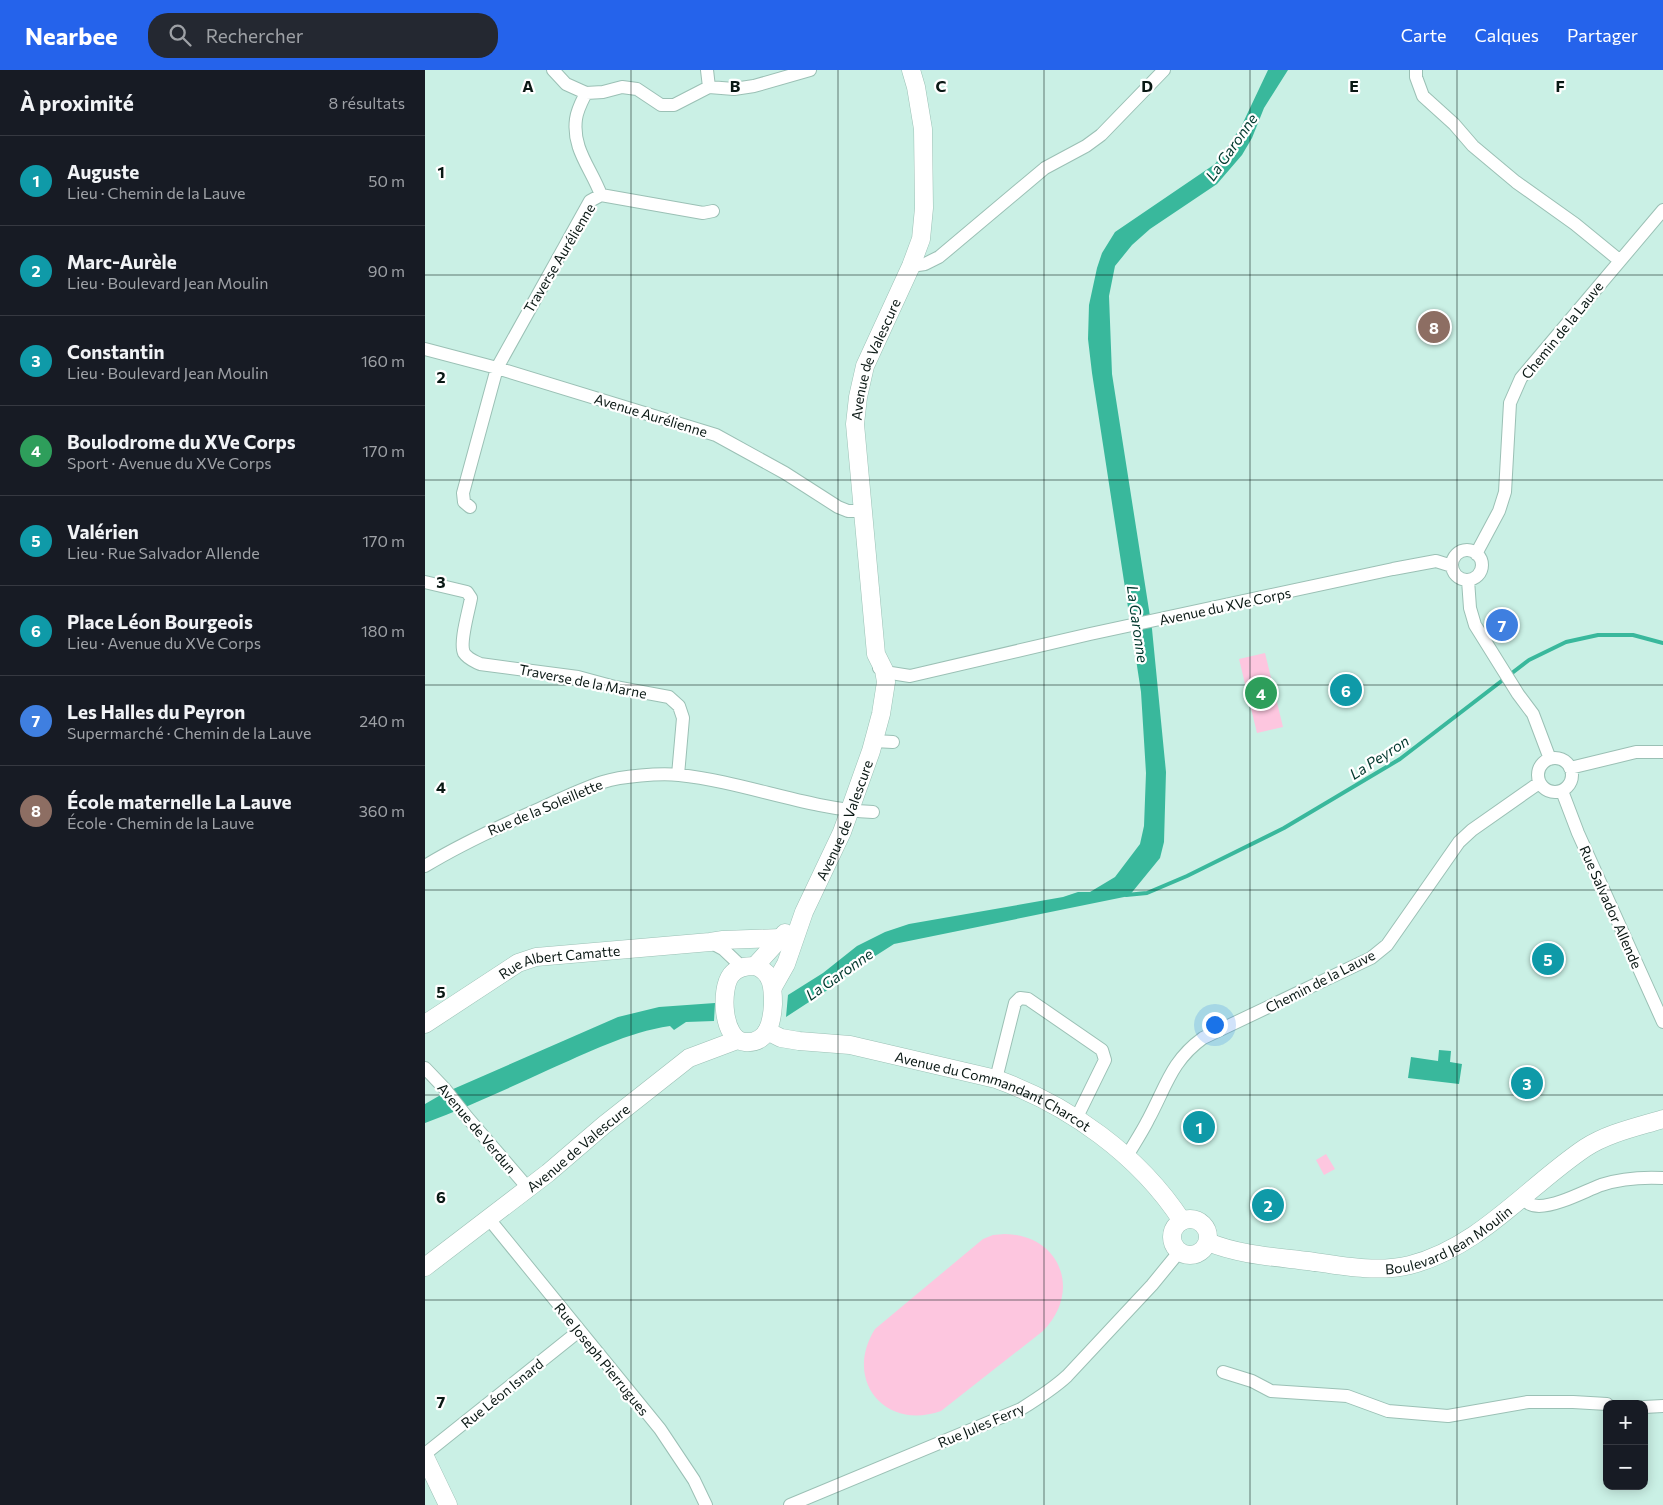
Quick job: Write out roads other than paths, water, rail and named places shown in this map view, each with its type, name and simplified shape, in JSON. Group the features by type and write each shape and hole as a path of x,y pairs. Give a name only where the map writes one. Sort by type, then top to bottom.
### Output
{"main road":[{"name":"Avenue de Valescure","path":"773,987 786,964 804,912 822,877 849,811 876,732 885,698 886,682 878,662 855,424 865,366 911,266 921,239 924,164 923,129 916,87 911,70"},
{"name":"Avenue de Valescure","path":"876,732 872,667 878,662"},
{"name":"Avenue de Valescure","path":"748,967 781,938 804,912"},
{"name":"Rue Albert Camatte","path":"425,1024 518,963 536,957 723,940 781,938"},
{"path":"748,967 764,971 773,987 772,1018 767,1031 761,1038 753,1042 737,1040 730,1032 725,1017 725,997 729,976 748,967"},
{"name":"Avenue du Commandant Charcot","path":"767,1031 781,1038 799,1042 850,1045 996,1079 1039,1096 1105,1138 1127,1156 1168,1201 1182,1221"},
{"name":"Avenue de Valescure","path":"425,1267 489,1219 689,1058 737,1040"},
{"name":"Boulevard Jean Moulin","path":"1208,1242 1239,1251 1367,1268 1389,1268 1409,1265 1437,1257 1464,1243 1557,1168 1587,1147 1611,1135 1663,1119"},
{"path":"1194,1219 1199,1221 1207,1231 1208,1242 1205,1248 1196,1255 1184,1255 1179,1252 1172,1242 1172,1236 1177,1225 1182,1221 1194,1219"},
{"path":"425,1456 448,1505"}],"street":[{"path":"553,70 566,84 586,93 603,92 622,87 637,89 661,106 674,105 709,87 734,89 754,86 809,70"},
{"path":"707,70 709,87"},
{"path":"911,266 925,264 939,257 1045,168 1086,146 1101,135 1164,70"},
{"path":"1417,70 1416,77 1423,96 1454,124 1473,146 1515,182 1575,224 1619,260"},
{"name":"Traverse Aurélienne","path":"470,507 464,502 463,494 497,368 590,202 601,195 581,156 575,137 576,117 586,93"},
{"path":"601,195 703,213 713,211"},
{"name":"Chemin de la Lauve","path":"1476,554 1499,511 1505,492 1510,404 1521,378 1663,210"},
{"name":"Avenue Aurélienne","path":"425,349 497,368 716,435 785,473 838,507 847,511 862,511"},
{"path":"1471,551 1476,554 1482,564 1479,575 1474,579 1468,580 1456,576 1452,566 1456,556 1460,552 1471,551"},
{"name":"Avenue du XVe Corps","path":"878,662 900,675 910,676 1152,621 1435,561 1452,566"},
{"path":"1468,580 1470,608 1475,625 1518,694 1533,714 1550,759"},
{"name":"Traverse de la Marne","path":"425,582 467,592 471,598 463,651 469,658 480,664 578,677 669,697 679,706 683,718 677,775"},
{"name":"Avenue du XVe Corps","path":"885,698 895,686 910,676"},
{"path":"876,732 893,742"},
{"path":"1570,768 1636,752 1663,752"},
{"path":"1550,759 1562,760 1570,768 1570,783 1562,791 1551,792 1539,783 1539,768 1550,759"},
{"name":"Rue de la Soleillette","path":"425,866 473,838 605,781 637,776 677,775 739,786 826,807 849,811 873,812"},
{"name":"Chemin de la Lauve","path":"1127,1156 1149,1120 1173,1068 1191,1046 1203,1038 1371,958 1387,946 1459,842 1472,830 1539,783"},
{"name":"Rue Salvador Allende","path":"1562,791 1578,832 1663,1022"},
{"path":"710,942 748,967"},
{"path":"996,1079 1015,1003 1020,998 1028,999 1102,1050 1105,1060 1076,1119"},
{"name":"Avenue de Verdun","path":"425,1068 528,1188"},
{"path":"1522,1198 1528,1204 1537,1206 1548,1205 1604,1185 1636,1177 1663,1178"},
{"name":"Rue Joseph Pierrugues","path":"489,1219 660,1429 694,1480 706,1505"},
{"name":"Rue Jules Ferry","path":"790,1505 1021,1409 1042,1396 1067,1376 1152,1285 1179,1252"},
{"name":"Rue Léon Isnard","path":"425,1456 579,1331"},
{"path":"1223,1372 1252,1381 1271,1391 1347,1396 1388,1411 1448,1416 1528,1402 1603,1404"},
{"path":"1648,1407 1663,1406"}],"water":[{"name":"La Garonne","path":"1268,70 1288,70 1264,108 1252,138 1242,155 1217,184 1150,229 1132,245 1115,266 1109,296 1112,374 1152,629 1166,772 1164,842 1160,858 1129,896 894,944 786,1017 788,995 823,973 857,946 885,932 909,924 1063,897 1078,892 1090,892 1115,877 1140,844 1144,826 1146,773 1141,692 1092,373 1088,339 1089,305 1102,253 1115,232 1215,164 1241,127"},
{"path":"715,1003 714,1021 686,1022 674,1030 670,1026 623,1038 425,1123 425,1104 444,1093 618,1017 659,1007"},
{"path":"1439,1050 1451,1051 1450,1062 1462,1064 1459,1084 1408,1078 1411,1057 1438,1061"}],"waterway":[{"name":"La Peyron","path":"1126,895 1147,893 1187,876 1284,828 1400,759 1529,660 1566,642 1598,635 1633,635 1663,643"}],"place":[{"name":"École maternelle La Lauve","path":"1434,327"},
{"name":"Les Halles du Peyron","path":"1502,625"},
{"name":"Place Léon Bourgeois","path":"1346,690"},
{"name":"Boulodrome du XVe Corps","path":"1261,693"},
{"name":"Valérien","path":"1548,959"},
{"name":"Constantin","path":"1527,1083"},
{"name":"Auguste","path":"1199,1127"},
{"name":"Marc-Aurèle","path":"1268,1205"}]}
